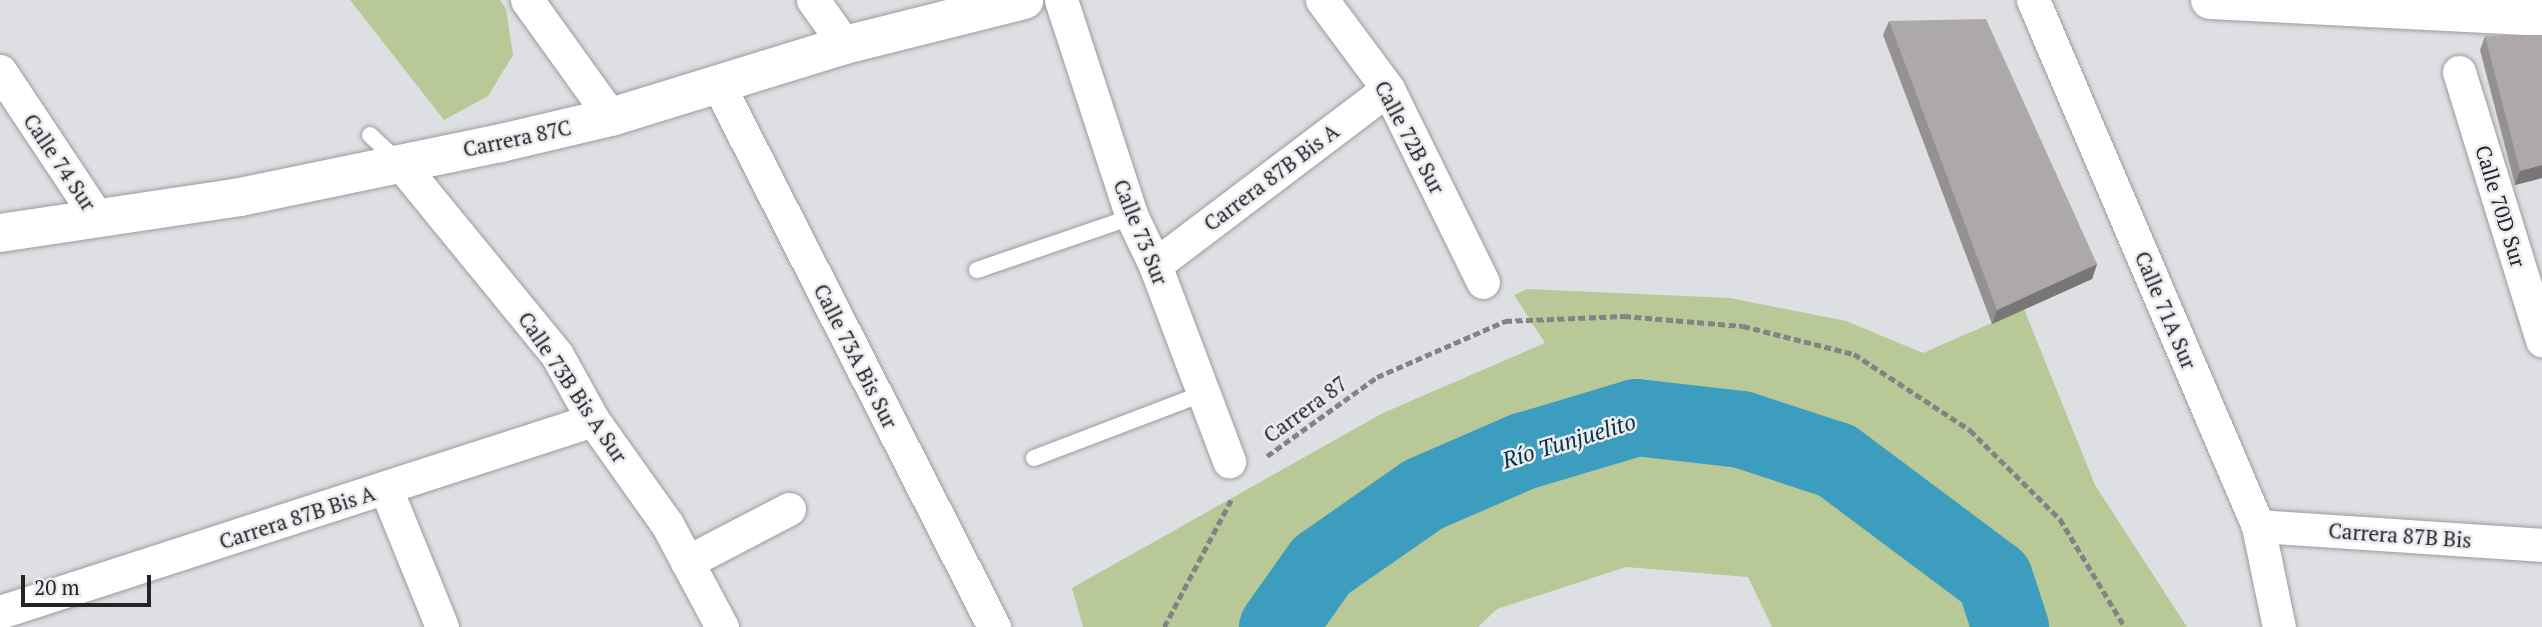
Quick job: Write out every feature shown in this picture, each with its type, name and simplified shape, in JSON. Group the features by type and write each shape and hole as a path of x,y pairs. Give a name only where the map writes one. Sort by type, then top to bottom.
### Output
{"street":[{"path":"527,0 611,117"},
{"path":"813,0 845,46"},
{"name":"Carrera 87C","path":"0,233 240,197 611,117 845,46 1024,0"},
{"name":"Calle 73 Sur","path":"1061,0 1132,216 1155,264 1202,394 1235,475"},
{"name":"Calle 72B Sur","path":"1322,0 1388,89 1483,282"},
{"name":"Calle 71A Sur","path":"2034,0 2258,526 2279,627"},
{"path":"2210,0 2324,2 2542,17"},
{"name":"Calle 74 Sur","path":"0,71 97,217"},
{"name":"Calle 70D Sur","path":"2459,72 2542,340"},
{"name":"Calle 73A Bis Sur","path":"719,86 994,627"},
{"name":"Carrera 87B Bis A","path":"1155,264 1388,89"},
{"name":"Calle 73B Bis A Sur","path":"400,163 557,355 593,420 667,524 722,627"},
{"name":"Carrera 87B Bis A","path":"0,612 593,420"},
{"path":"386,489 442,627"},
{"path":"687,562 789,509"},
{"name":"Carrera 87B Bis","path":"2258,526 2542,545"}],"lane":[{"path":"370,135 400,163"},
{"path":"976,270 1132,216"},
{"path":"1034,458 1202,394"}],"path":[{"name":"Carrera 87","path":"1262,462 1377,377 1505,321 1624,316 1742,326 1854,354 1970,430 2060,519 2125,627"},
{"path":"1164,627 1235,475"}],"green space":[{"path":"350,0 500,0 506,9 513,55 488,96 444,120"},
{"path":"1527,289 1730,298 1846,321 1923,353 2024,309 2095,485 2187,627 1772,627 1748,577 1626,567 1497,609 1478,627 1083,627 1072,588 1383,413 1545,343 1514,295"}],"building":[{"path":"1986,19 2097,264 1997,310 1889,21"},
{"path":"2542,35 2542,165 2520,171 2485,36"}],"waterway":[{"name":"Río Tunjuelito","path":"1277,627 1321,565 1423,494 1522,451 1636,417 1741,429 1836,460 1994,578 2010,627"}]}
